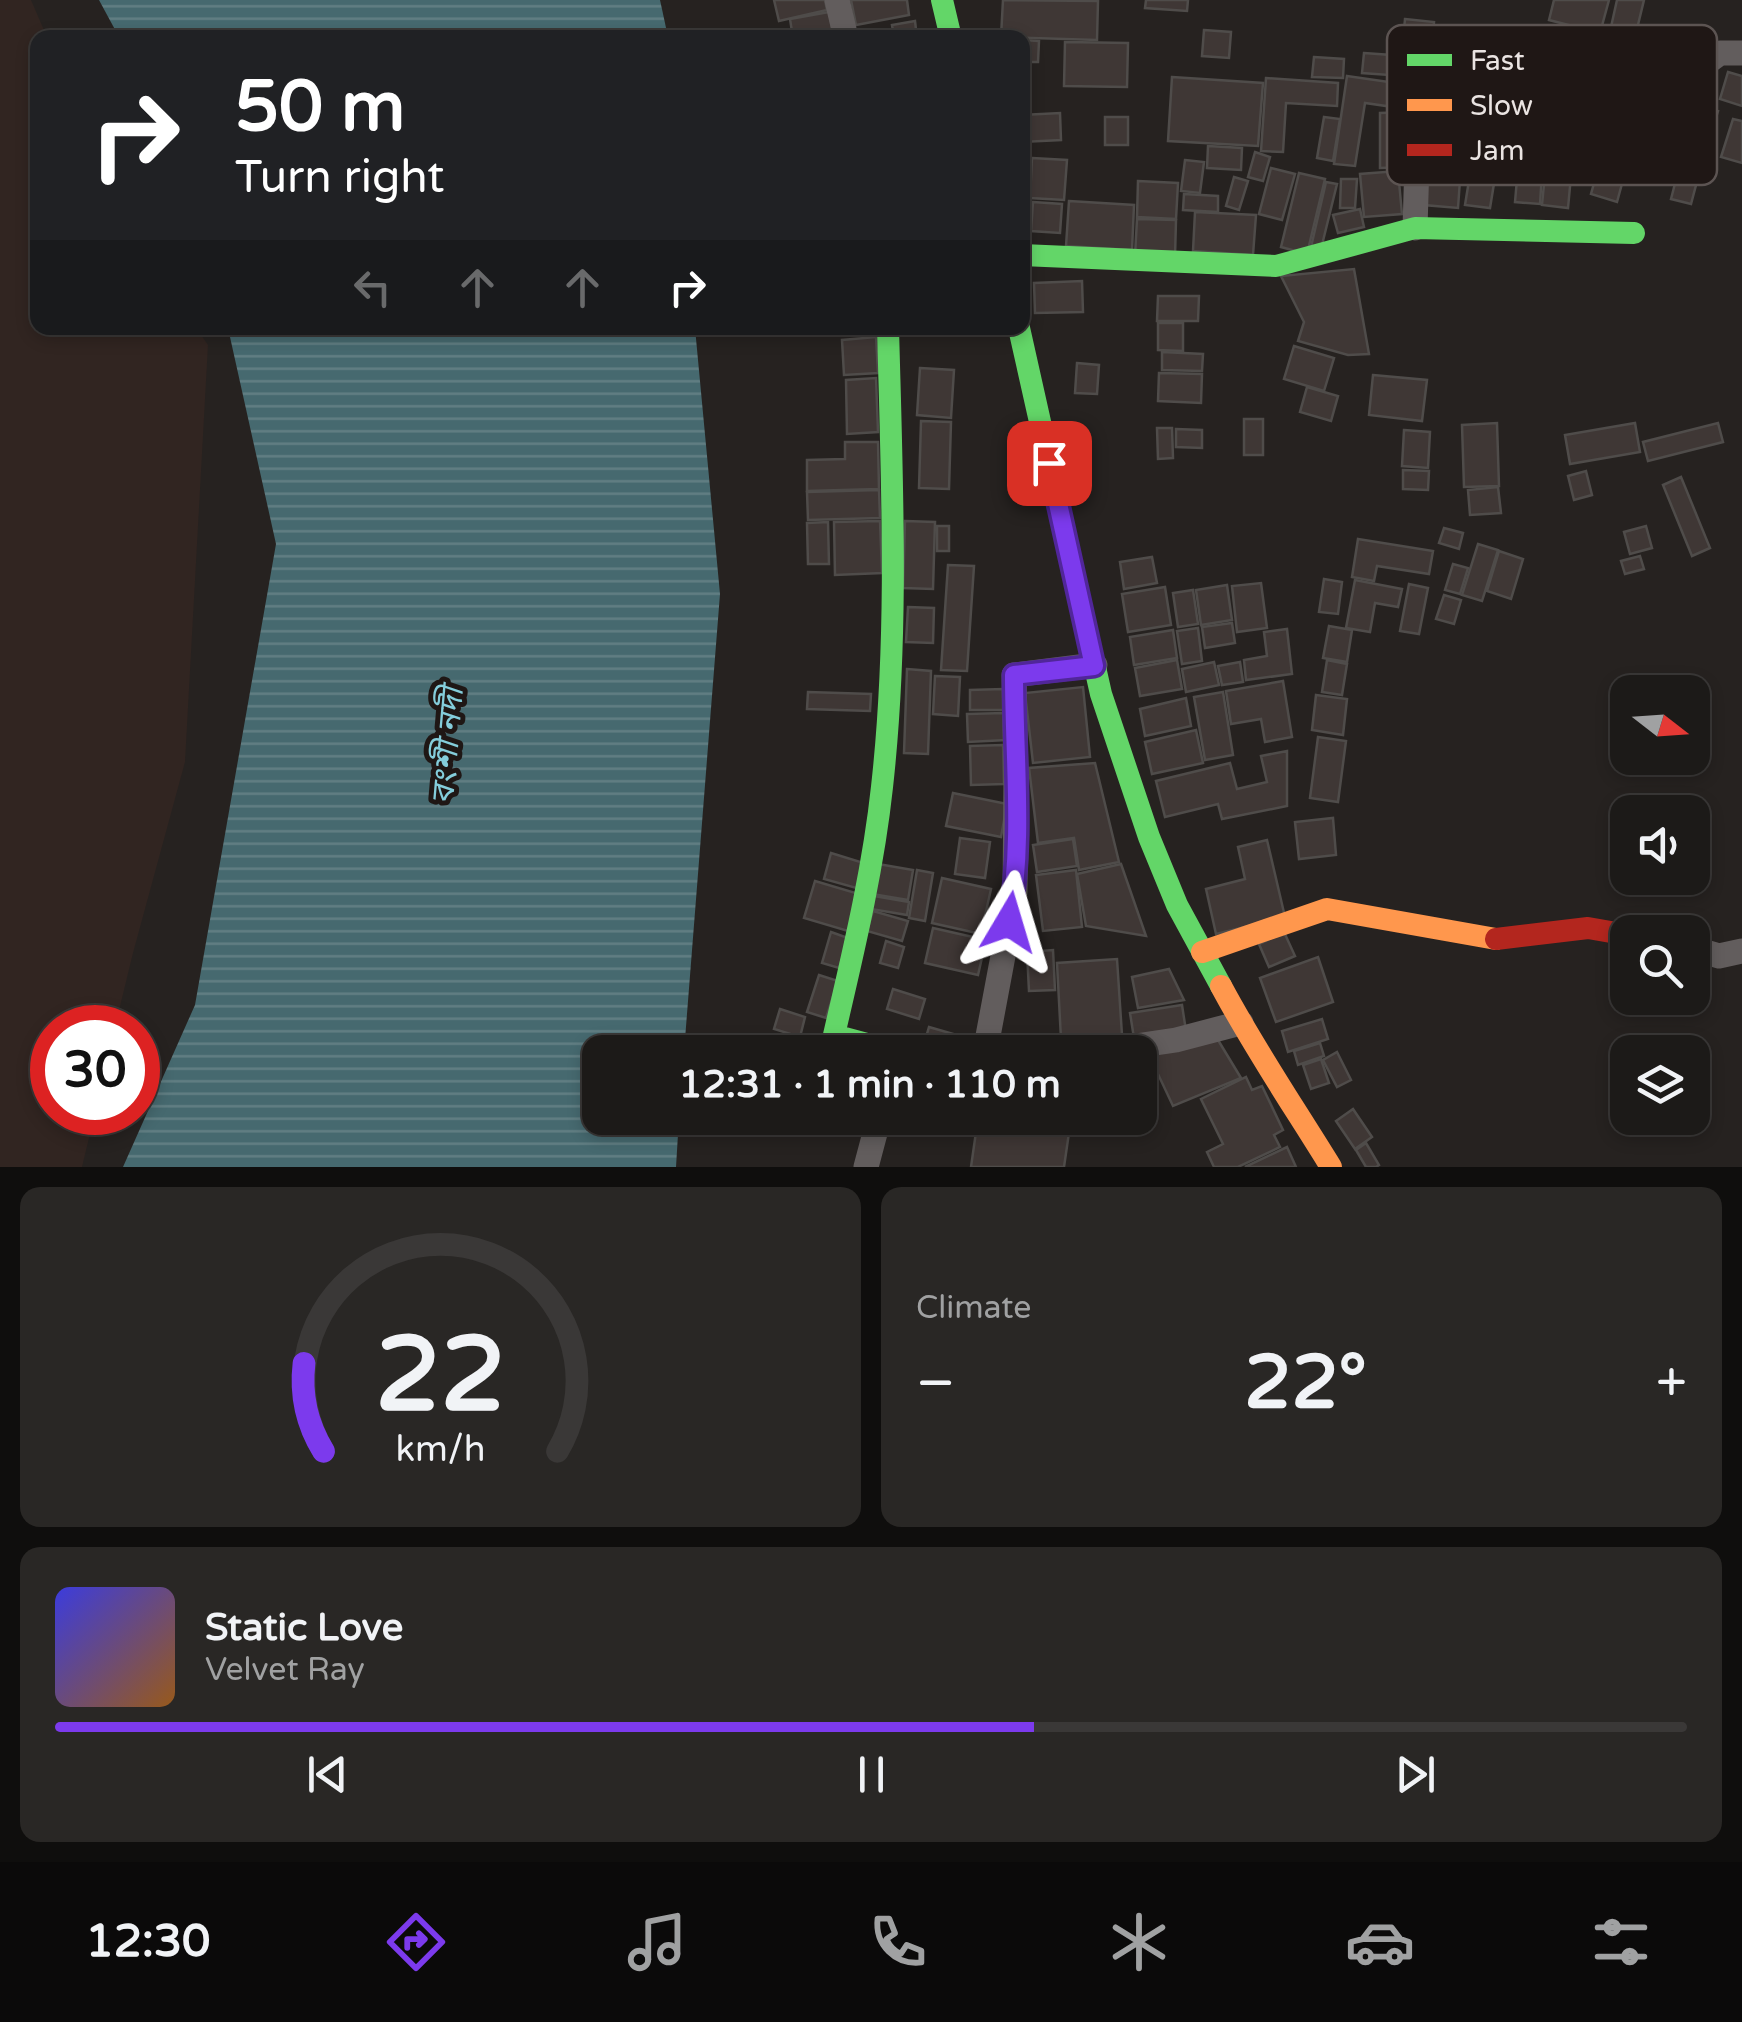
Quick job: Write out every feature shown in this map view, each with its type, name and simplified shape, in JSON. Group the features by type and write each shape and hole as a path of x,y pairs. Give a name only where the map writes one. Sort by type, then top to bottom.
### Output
{"street":[{"path":"836,0 844,30"},
{"path":"942,0 948,30"},
{"path":"1717,54 1742,53"},
{"path":"1414,228 1415,185"},
{"path":"1030,255 1276,266 1414,228 1634,232"},
{"path":"834,1035 874,851 885,755 892,637 888,335"},
{"path":"1021,335 1101,694 1150,836 1177,905 1202,952 1330,1167"},
{"path":"988,1035 1015,892 1014,675 1094,666"},
{"path":"1202,952 1328,909 1496,940 1588,928 1610,932"},
{"path":"1710,953 1719,956 1742,951"},
{"path":"1157,1043 1241,1022"},
{"path":"866,1167 874,1135"}],"shaded area":[{"path":"0,0 31,0 44,30 30,30 30,335 201,335 208,345 185,762 120,1005 30,1005 30,1135 90,1135 82,1167 0,1167"}],"water":[{"path":"99,0 660,0 666,30 115,30"},
{"name":"বংশী নদী","path":"230,335 696,335 720,594 685,1035 582,1035 582,1135 678,1135 676,1167 123,1167 137,1135 160,1135 160,1084 195,1005 276,544"}],"building":[{"path":"774,0 825,0 827,10 779,21"},
{"path":"851,0 907,0 909,15 856,25"},
{"path":"1003,0 1098,1 1097,40 1030,38 1030,30 1001,30"},
{"path":"1146,0 1188,0 1187,11 1145,8"},
{"path":"1554,0 1609,0 1602,25 1569,25 1549,20"},
{"path":"1617,0 1644,0 1638,25 1611,25"},
{"path":"829,12 832,30 792,30 790,19"},
{"path":"1405,19 1434,22 1434,25 1404,25"},
{"path":"915,21 916,30 893,30 892,25"},
{"path":"1204,30 1231,32 1229,58 1202,56"},
{"path":"1030,40 1039,41 1038,62 1030,62"},
{"path":"1065,42 1128,43 1127,87 1064,86"},
{"path":"1364,53 1387,55 1387,75 1362,73"},
{"path":"1314,57 1344,59 1343,78 1312,77"},
{"path":"1728,72 1742,76 1742,106 1720,99"},
{"path":"1347,76 1387,82 1387,106 1365,103 1355,166 1334,164"},
{"path":"1172,77 1263,83 1258,146 1168,141"},
{"path":"1266,78 1338,83 1337,106 1286,103 1283,152 1261,151"},
{"path":"1060,113 1061,140 1030,142 1030,115"},
{"path":"1380,113 1387,113 1387,168 1380,168"},
{"path":"1105,117 1128,117 1128,145 1105,145"},
{"path":"1324,117 1340,119 1333,161 1317,158"},
{"path":"1733,119 1742,121 1742,163 1721,157"},
{"path":"1208,146 1242,148 1241,170 1207,168"},
{"path":"1255,152 1270,157 1263,181 1248,177"},
{"path":"1032,158 1067,160 1064,200 1030,198"},
{"path":"1185,160 1204,162 1200,193 1181,191"},
{"path":"1271,168 1295,174 1282,220 1259,214"},
{"path":"1387,172 1387,185 1399,185 1402,214 1364,217 1360,174"},
{"path":"1299,173 1325,179 1307,254 1281,247"},
{"path":"1234,177 1248,181 1239,210 1226,206"},
{"path":"1341,179 1357,179 1355,208 1340,208"},
{"path":"1138,181 1178,183 1176,219 1137,217"},
{"path":"1326,182 1337,184 1321,249 1311,247"},
{"path":"1425,185 1460,185 1458,208 1424,205"},
{"path":"1468,185 1494,185 1490,208 1465,205"},
{"path":"1516,185 1541,185 1540,204 1515,202"},
{"path":"1544,185 1570,185 1568,208 1542,205"},
{"path":"1594,185 1622,185 1617,202 1591,194"},
{"path":"1675,185 1696,185 1691,204 1671,199"},
{"path":"1184,194 1218,196 1218,212 1183,210"},
{"path":"1069,201 1134,205 1132,250 1066,246"},
{"path":"1033,202 1062,204 1060,233 1031,231"},
{"path":"1360,209 1364,227 1338,233 1333,215"},
{"path":"1195,212 1256,215 1253,255 1193,251"},
{"path":"1137,219 1176,220 1175,257 1135,256"},
{"path":"1354,269 1369,354 1348,355 1298,341 1304,322 1281,276"},
{"path":"1082,281 1083,312 1035,313 1034,283"},
{"path":"1158,296 1199,296 1198,321 1157,321"},
{"path":"1158,323 1183,323 1183,351 1158,350"},
{"path":"876,337 878,373 844,375 842,340"},
{"path":"1294,346 1334,358 1324,391 1284,379"},
{"path":"1162,352 1203,354 1202,371 1162,370"},
{"path":"1077,363 1099,365 1097,394 1075,393"},
{"path":"920,368 954,370 951,418 917,415"},
{"path":"1159,373 1202,374 1201,403 1158,401"},
{"path":"1373,375 1427,380 1422,421 1369,415"},
{"path":"876,378 878,432 847,434 846,380"},
{"path":"1307,387 1338,396 1331,421 1300,412"},
{"path":"1244,419 1263,419 1263,455 1244,455"},
{"path":"921,421 951,422 949,489 919,488"},
{"path":"1497,423 1499,486 1464,487 1462,425"},
{"path":"1635,423 1640,452 1570,464 1565,435"},
{"path":"1718,423 1723,442 1648,461 1643,442"},
{"path":"1157,428 1172,428 1173,458 1158,459"},
{"path":"1176,429 1202,430 1202,448 1176,447"},
{"path":"1404,430 1430,432 1428,468 1402,466"},
{"path":"845,442 878,442 879,489 807,491 807,460 845,459"},
{"path":"1403,470 1429,471 1428,490 1403,489"},
{"path":"1586,471 1592,495 1574,500 1568,476"},
{"path":"1681,477 1710,548 1692,556 1663,485"},
{"path":"1498,487 1501,513 1470,515 1468,490"},
{"path":"879,490 880,518 808,520 807,492"},
{"path":"880,521 882,573 835,575 834,522"},
{"path":"905,521 935,522 933,589 903,588"},
{"path":"828,522 829,564 808,564 807,523"},
{"path":"937,526 949,526 949,551 937,551"},
{"path":"1646,526 1652,548 1630,554 1624,532"},
{"path":"1444,528 1463,533 1459,549 1439,543"},
{"path":"1358,539 1433,551 1429,574 1377,566 1374,581 1352,577"},
{"path":"1478,544 1498,550 1482,601 1462,595"},
{"path":"1499,551 1523,559 1511,599 1487,591"},
{"path":"1640,556 1644,569 1625,574 1621,561"},
{"path":"1152,557 1157,583 1124,589 1120,562"},
{"path":"1453,564 1468,568 1460,594 1445,590"},
{"path":"948,565 974,566 967,671 941,670"},
{"path":"1324,579 1342,582 1338,614 1319,612"},
{"path":"1355,580 1402,589 1398,607 1375,603 1370,632 1346,628"},
{"path":"1261,583 1267,628 1237,632 1232,586"},
{"path":"1409,584 1428,588 1419,634 1400,631"},
{"path":"1227,585 1232,620 1201,625 1196,590"},
{"path":"1165,587 1171,625 1128,632 1122,594"},
{"path":"1193,590 1198,624 1178,627 1173,593"},
{"path":"1444,595 1461,600 1454,624 1436,619"},
{"path":"908,607 934,608 933,643 906,642"},
{"path":"1232,623 1235,643 1205,648 1202,627"},
{"path":"1329,626 1352,630 1347,662 1323,658"},
{"path":"1198,628 1202,661 1182,664 1177,631"},
{"path":"1287,629 1292,674 1246,680 1244,660 1267,656 1264,632"},
{"path":"1173,630 1177,658 1134,665 1130,637"},
{"path":"1177,660 1182,689 1140,696 1135,668"},
{"path":"1327,660 1347,664 1342,695 1322,692"},
{"path":"1214,662 1219,685 1186,692 1182,669"},
{"path":"1240,662 1243,682 1222,685 1218,666"},
{"path":"907,669 931,671 928,754 904,753"},
{"path":"935,676 960,677 958,716 933,714"},
{"path":"1283,681 1292,737 1265,742 1261,719 1231,724 1226,691"},
{"path":"1083,687 1090,757 1033,763 1025,693"},
{"path":"1003,689 1003,710 970,710 970,690"},
{"path":"808,692 871,694 870,711 807,709"},
{"path":"1223,692 1233,755 1205,760 1194,697"},
{"path":"1316,695 1347,699 1343,735 1312,730"},
{"path":"1186,698 1191,726 1145,736 1140,709"},
{"path":"1004,713 1006,740 968,742 967,714"},
{"path":"1196,730 1203,763 1152,774 1145,742"},
{"path":"1318,737 1346,741 1338,802 1310,798"},
{"path":"1003,745 1004,784 971,785 970,746"},
{"path":"1287,751 1287,806 1222,819 1218,804 1165,817 1156,781 1230,763 1237,789 1267,782 1261,756"},
{"path":"1095,763 1119,862 1079,870 1074,838 1038,843 1029,768"},
{"path":"953,793 1007,804 1001,837 946,826"},
{"path":"1333,818 1336,855 1299,859 1295,822"},
{"path":"960,838 990,842 985,878 955,874"},
{"path":"1073,839 1077,866 1037,872 1033,845"},
{"path":"1267,840 1285,917 1216,934 1206,889 1245,879 1238,847"},
{"path":"831,853 867,864 860,889 824,879"},
{"path":"878,864 913,870 908,900 872,894"},
{"path":"1121,864 1146,936 1086,926 1077,874"},
{"path":"917,870 933,873 925,921 909,918"},
{"path":"1076,870 1082,927 1043,931 1036,875"},
{"path":"942,878 991,889 981,934 932,923"},
{"path":"815,881 859,894 848,931 804,918"},
{"path":"874,896 909,902 907,915 871,909"},
{"path":"873,911 908,921 902,941 867,931"},
{"path":"933,928 986,940 978,975 925,963"},
{"path":"831,932 848,938 839,968 822,963"},
{"path":"1284,932 1295,956 1269,967 1259,944"},
{"path":"886,941 904,947 898,968 880,963"},
{"path":"1053,950 1055,990 1029,991 1027,952"},
{"path":"1318,957 1333,1002 1276,1022 1260,978"},
{"path":"1117,959 1122,1035 1061,1035 1057,963"},
{"path":"1169,969 1184,1000 1138,1008 1132,977"},
{"path":"819,975 838,981 826,1018 807,1012"},
{"path":"893,989 925,999 919,1019 887,1009"},
{"path":"1182,1005 1186,1031 1134,1035 1130,1013"},
{"path":"780,1009 805,1017 800,1035 774,1029"},
{"path":"1322,1019 1328,1039 1288,1052 1282,1031"},
{"path":"929,1027 957,1035 927,1035"},
{"path":"1218,1040 1241,1078 1173,1106 1157,1072 1157,1053"},
{"path":"1320,1043 1324,1056 1298,1065 1294,1051"},
{"path":"1337,1052 1351,1080 1337,1087 1323,1060"},
{"path":"1321,1059 1329,1083 1311,1089 1303,1065"},
{"path":"1246,1077 1252,1090 1262,1086 1283,1130 1274,1135 1280,1147 1238,1167 1214,1167 1207,1152 1223,1144 1201,1099"},
{"path":"1353,1109 1372,1137 1355,1149 1336,1121"},
{"path":"976,1135 1069,1135 1064,1167 971,1167"},
{"path":"1366,1143 1379,1165 1376,1167 1366,1167 1356,1150"},
{"path":"1287,1147 1296,1167 1245,1167"}],"traffic: fast":[{"path":"942,0 949,30"},
{"path":"1030,255 1276,266 1415,228 1634,233"},
{"path":"834,1035 873,850 887,730 893,558 888,335"},
{"path":"1021,335 1101,694 1149,837 1177,905 1221,986"}],"traffic: slow":[{"path":"1202,952 1327,909 1496,939"},
{"path":"1221,986 1331,1167"}],"traffic: jam":[{"path":"1496,939 1588,928 1610,932"}],"route":[{"path":"1009,922 1015,892 1014,675 1094,666 1049,463"}]}
